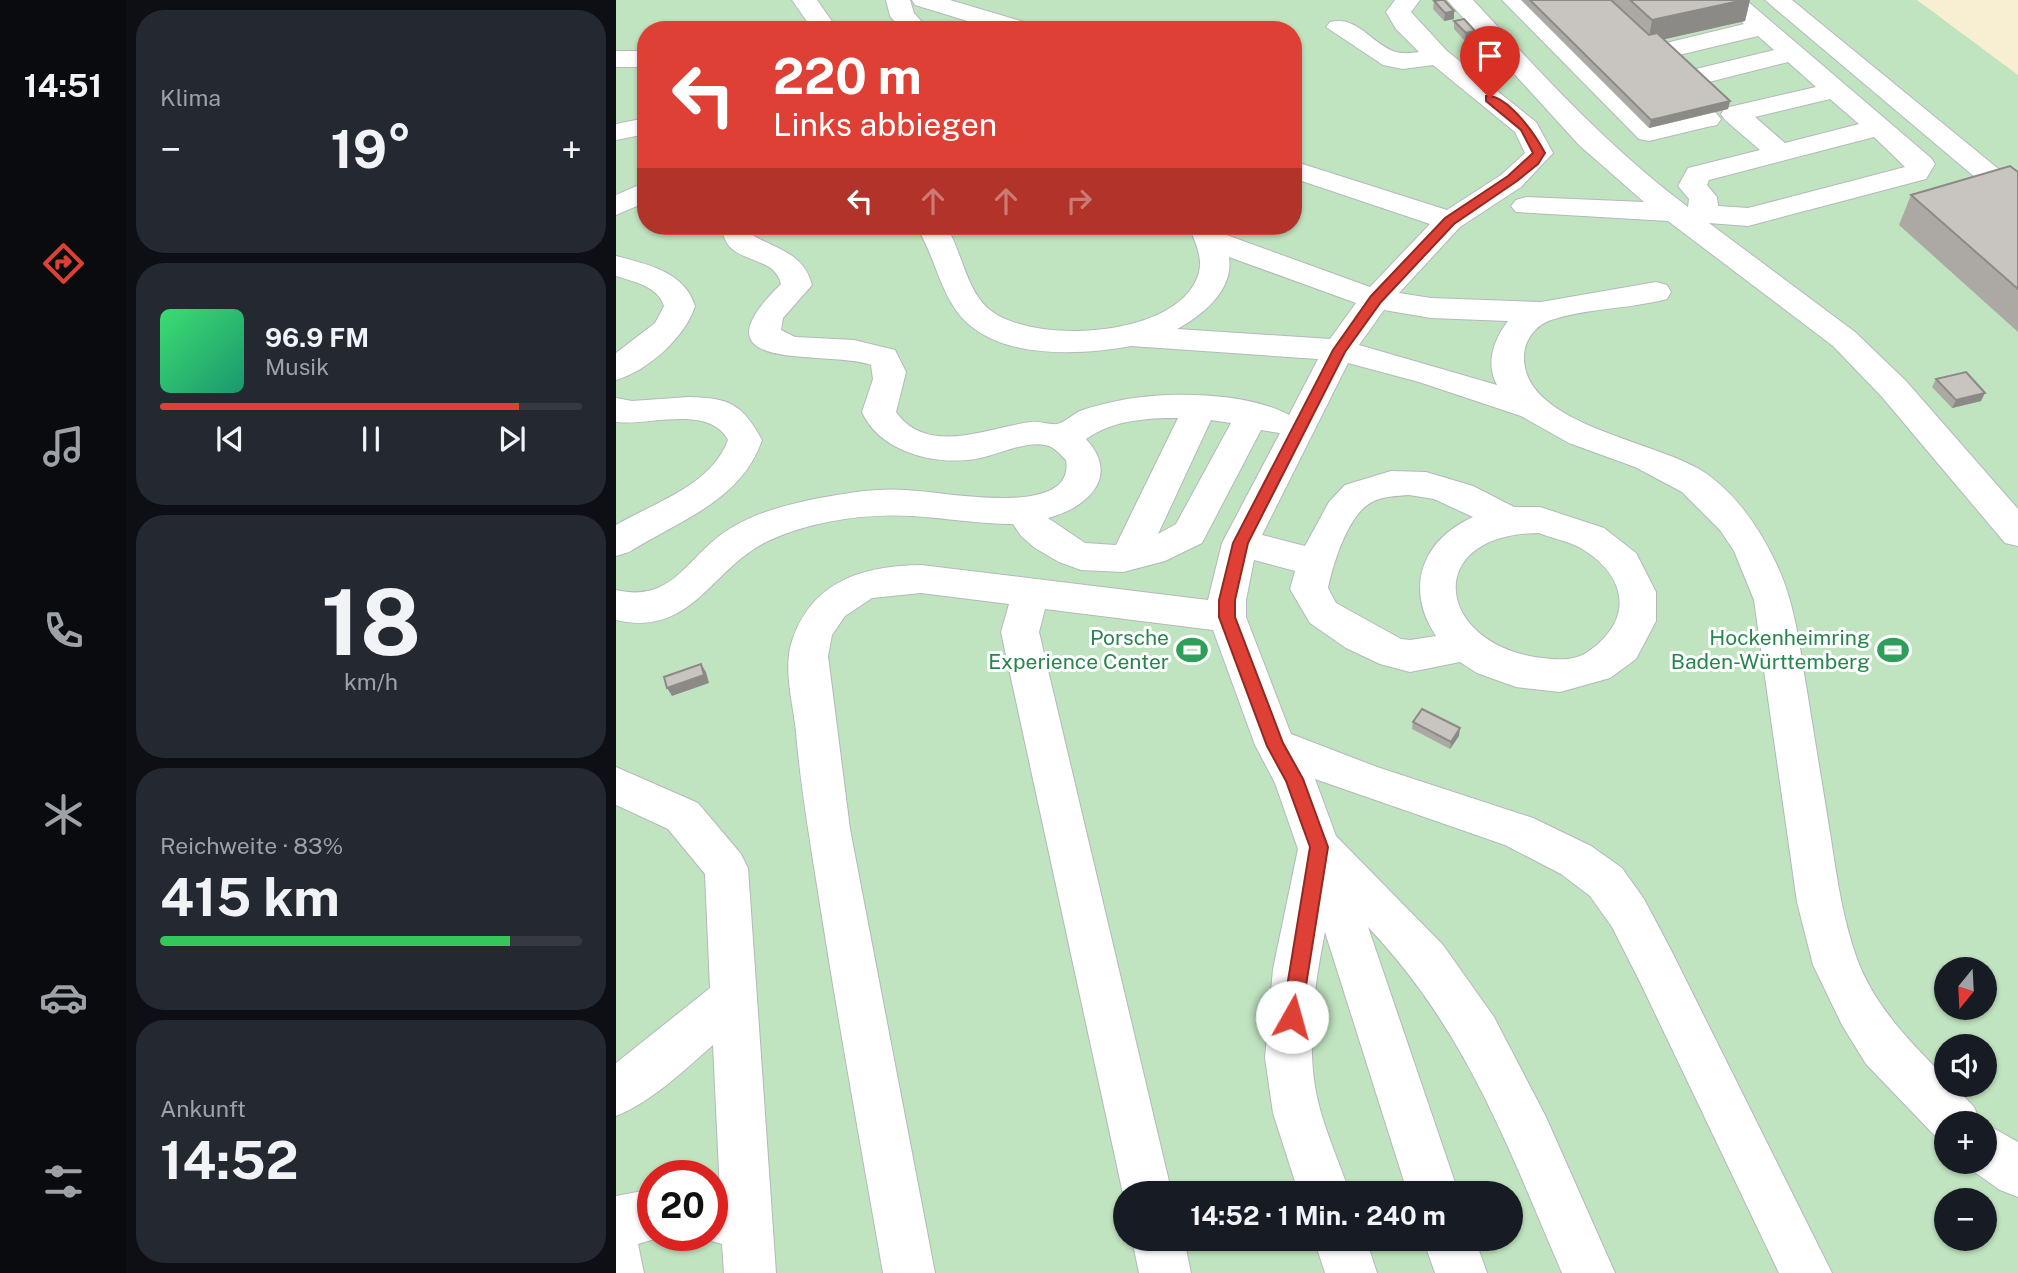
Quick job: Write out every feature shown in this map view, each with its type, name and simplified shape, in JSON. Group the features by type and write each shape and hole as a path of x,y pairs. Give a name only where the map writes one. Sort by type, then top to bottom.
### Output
{"lane":[{"path":"804,0 819,21"},
{"path":"898,0 902,16 907,21"},
{"path":"924,0 995,21"},
{"path":"1408,0 1398,12 1405,24 1438,56 1526,128 1539,153 1534,162 1450,221 1376,299 1339,350 1240,543 1227,600 1227,617 1275,746 1294,779 1319,847 1430,1181"},
{"path":"1459,0 1519,54 1589,139 1844,339 1894,389 2018,533"},
{"path":"1514,0 1649,133 1707,119 1703,115"},
{"path":"1526,206 1748,217 1916,173 1921,164 1731,0"},
{"path":"1777,0 2018,199"},
{"path":"1339,27 1387,60 1409,62 1438,56"},
{"path":"1675,48 1764,27"},
{"path":"1705,75 1794,53"},
{"path":"616,59 637,59"},
{"path":"1780,153 1735,114 1836,90"},
{"path":"1686,213 1703,197 1692,186 1698,174 1881,127"},
{"path":"616,132 637,128"},
{"path":"1302,172 1450,221"},
{"path":"616,206 637,196"},
{"path":"616,605 641,609 661,605 694,584 730,546 742,538 775,523 810,513 897,503 999,512 1027,509 1069,495 1081,480 1084,460 1072,444 1049,434 1022,433 978,447 944,448 901,435 882,421 879,412 891,380 891,372 884,358 858,349 789,348 765,335 767,318 797,285 796,273 788,264 741,242 739,235"},
{"path":"935,235 964,300 971,311 990,325 1050,341 1083,342 1153,330 1192,306 1212,277 1215,263 1207,235"},
{"path":"1213,235 1332,286 1376,299 1466,311 1541,312 1656,292"},
{"path":"616,265 665,284 674,291 680,306 679,313 666,331 616,369"},
{"path":"1528,407 1510,377 1509,346 1522,322 1541,312"},
{"path":"1120,337 1247,342 1339,350 1429,374 1528,407 1573,431 1669,468 1726,511 1757,556 1773,600 1819,902 1836,965 1858,1010 1883,1048 1944,1111"},
{"path":"1062,439 1099,417 1184,405 1252,415 1298,429"},
{"path":"1130,555 1200,407"},
{"path":"616,410 632,413 686,408 717,411 735,422 745,440 737,461 710,488 616,542"},
{"path":"1027,509 1035,530 1077,555 1090,558 1156,552 1189,533 1252,415"},
{"path":"1465,646 1410,656 1394,653 1360,638 1323,613 1309,589 1315,562 1331,529 1355,495 1385,484 1423,483 1457,492 1509,521"},
{"path":"1540,520 1570,526 1598,539 1620,558 1635,580 1640,605 1636,629 1621,650 1597,666 1566,675 1529,675 1494,664 1465,646 1444,621 1436,595 1440,568 1455,546 1479,530 1509,521 1540,520"},
{"path":"1240,543 1315,562"},
{"path":"909,1273 849,948 818,760 808,656 812,637 821,619 842,594 876,580 921,579 1030,595 1146,609 1178,609 1227,617"},
{"path":"1030,595 1020,632 1144,1181"},
{"path":"1275,746 1369,782 1518,831 1576,860 1606,882 1645,945 1806,1273"},
{"path":"616,785 683,816 726,867 734,997 729,1219 750,1273"},
{"path":"1319,847 1294,994 1290,1041 1292,1087 1321,1181"},
{"path":"1319,847 1425,958 1456,998 1485,1045 1589,1273"},
{"path":"616,1092 654,1065 734,997"},
{"path":"1997,1156 2018,1171"},
{"path":"616,1222 637,1218"},
{"path":"1160,1251 1165,1273"},
{"path":"1344,1251 1351,1273"},
{"path":"1453,1251 1461,1273"},
{"path":"616,1254 618,1273"}],"green space":[{"name":"Porsche Experience Center","path":"616,0 2018,0 2018,1273 616,1273"}],"sand":[{"path":"1917,0 2018,0 2018,75"}],"building":[{"path":"1444,0 1454,11 1445,13 1434,1"},
{"path":"1530,0 1611,0 1649,35 1657,33 1730,101 1651,120"},
{"path":"1630,0 1744,0 1652,20"},
{"path":"1464,19 1475,31 1466,33 1454,21"},
{"path":"2010,166 2018,172 2018,289 1911,195"},
{"path":"1966,372 1985,393 1956,400 1936,379"},
{"path":"701,664 704,675 667,688 664,677"},
{"path":"1422,709 1460,728 1451,742 1413,722"}],"place":[{"name":"Porsche Experience Center","path":"1192,650"},
{"name":"Hockenheimring Baden-Württemberg","path":"1893,650"}],"route":[{"path":"1292,1017 1319,847 1294,779 1275,746 1237,645 1227,617 1227,600 1240,543 1339,350 1376,299 1450,221 1534,162 1539,153 1526,128 1490,98"}]}
